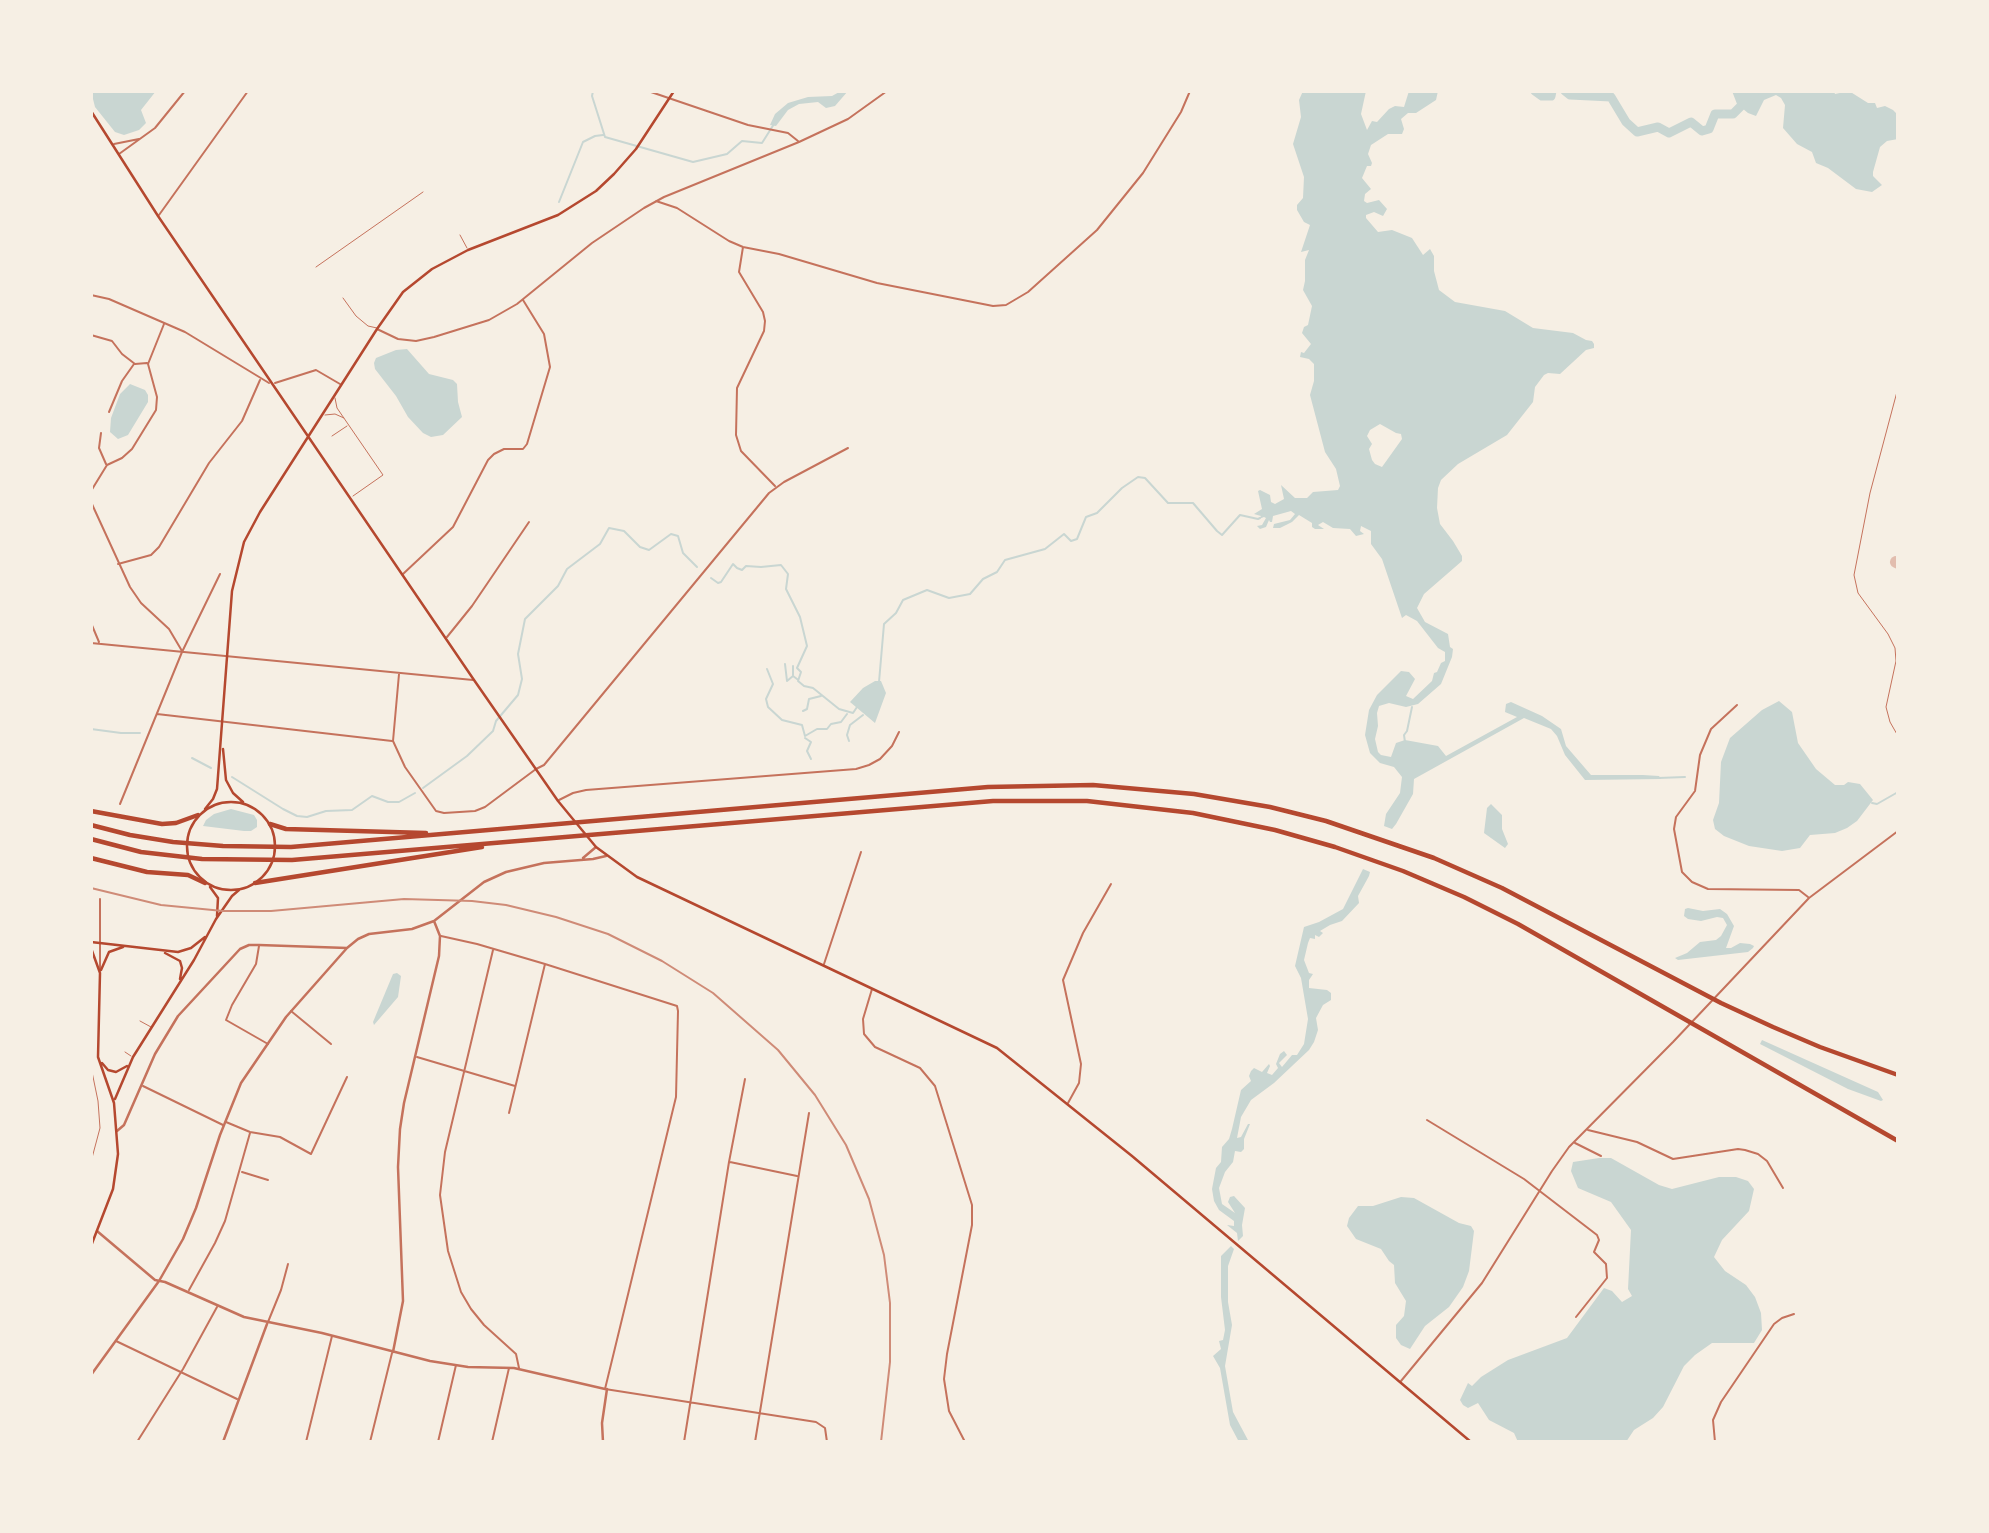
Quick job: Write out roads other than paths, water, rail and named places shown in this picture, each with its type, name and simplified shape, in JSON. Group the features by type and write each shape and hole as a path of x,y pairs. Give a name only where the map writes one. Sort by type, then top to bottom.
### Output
{"highway":[{"path":"91,825 170,842 291,847 988,787 1093,786 1216,797 1326,821 1434,858 1502,888 1721,1003 1800,1040 1898,1075"},
{"path":"91,839 126,849 172,856 259,861 993,801 1098,802 1193,813 1324,844 1419,877 1511,920 1898,1141"},
{"path":"91,811 166,824 181,822 198,815"},
{"path":"270,824 288,829 444,834"},
{"path":"255,883 510,842"},
{"path":"91,858 147,872 184,874 206,884"}],"main road":[{"path":"205,809 216,791 224,722 232,591 247,535 377,329 394,303 414,282 438,265 576,206 606,183 636,149 674,91"},
{"path":"91,111 158,216 500,718 558,801 596,847 637,877 997,1048 1068,1103 1471,1442"},
{"path":"206,884 225,890 239,890 255,883 268,870 275,842 270,824 257,810 230,790 225,778 222,744"},
{"path":"216,919 218,898 192,867 187,850 188,835 198,815 205,809 221,802 243,802"},
{"path":"99,1057 108,1070 116,1072 125,1069 216,919 239,890"},
{"path":"91,942 163,952 187,950 206,936"},
{"path":"91,1246 116,1177 117,1131 114,1103 99,1057 100,973 108,952 126,947"},
{"path":"91,948 100,973"},
{"path":"163,952 176,957 181,963 182,974 178,985"},
{"path":"114,1103 118,1087 133,1057"}],"street":[{"path":"119,155 159,124 185,91"},
{"path":"158,216 248,91"},
{"path":"648,91 748,125 788,134 799,142"},
{"path":"377,329 404,341 428,339 503,313 592,243 656,201 848,119 887,91"},
{"path":"656,201 677,208 743,247 779,254 877,284 993,306 1006,305 1028,292 1097,230 1143,173 1181,112 1190,91"},
{"path":"113,145 143,138"},
{"path":"743,247 739,272 763,312 765,321 764,331 737,388 736,435 741,451 775,487"},
{"path":"91,295 109,299 203,341 273,384 316,370 341,385"},
{"path":"403,574 453,527 488,460 505,449 523,449 527,444 550,367 544,334 522,299"},
{"path":"91,491 107,465 129,453 156,410 158,397 148,371 148,363 164,323"},
{"path":"91,335 112,341 122,354 135,364 148,363"},
{"path":"109,412 122,381 135,364"},
{"path":"118,564 148,556 158,549 209,463 242,421 261,379"},
{"path":"100,433 99,448 107,465"},
{"path":"399,674 393,741 405,767 436,811 444,813 482,809 544,765 775,487 848,448"},
{"path":"91,502 118,564 137,598 169,629 183,652"},
{"path":"446,638 472,606 529,522"},
{"path":"120,804 183,652 220,574"},
{"path":"91,623 100,643"},
{"path":"91,642 474,680"},
{"path":"1737,705 1711,729 1700,755 1695,792 1676,817 1674,829 1682,872 1692,882 1708,889 1799,890 1809,898"},
{"path":"157,714 393,741"},
{"path":"558,801 586,790 856,769 880,759 892,746 899,732"},
{"path":"1400,1382 1482,1283 1556,1164 1574,1142 1809,898 1898,831"},
{"path":"579,860 596,847"},
{"path":"824,965 861,852"},
{"path":"91,1375 159,1281 194,1213 239,1087 291,1011 347,948 360,937 369,934 412,929 434,921 484,882 506,872 544,863 606,856"},
{"path":"1068,1103 1078,1085 1081,1064 1063,980 1083,933 1111,884"},
{"path":"100,899 100,973"},
{"path":"370,1442 403,1301 398,1167 400,1129 438,962 439,936 434,921"},
{"path":"439,936 545,964 673,1004 678,1008 676,1097 606,1389 603,1442"},
{"path":"117,1131 124,1125 160,1045 182,1012 236,953 249,945 347,948"},
{"path":"259,945 256,964 232,1005 226,1021 268,1044"},
{"path":"493,949 441,1170 440,1195 452,1267 461,1292 484,1325 516,1354 519,1369"},
{"path":"509,1112 545,964"},
{"path":"872,988 863,1019 864,1034 875,1047 918,1066 934,1084 971,1198 972,1225 944,1379 949,1411 965,1442"},
{"path":"291,1011 331,1044"},
{"path":"415,1057 516,1086"},
{"path":"142,1085 224,1124 280,1137 311,1154 347,1077"},
{"path":"684,1442 729,1162 746,1079"},
{"path":"755,1442 809,1113"},
{"path":"1427,1119 1524,1179 1597,1234 1599,1240 1594,1252 1606,1264 1607,1278 1576,1317"},
{"path":"1587,1129 1637,1142 1673,1159 1745,1150 1758,1154 1767,1161 1783,1188"},
{"path":"188,1293 218,1238 241,1171 250,1132"},
{"path":"1574,1142 1601,1156"},
{"path":"729,1162 798,1176"},
{"path":"241,1171 268,1180"},
{"path":"93,1229 152,1278 244,1317 456,1365 509,1367 606,1389 816,1422 825,1428 827,1442"},
{"path":"223,1442 281,1290 288,1264"},
{"path":"137,1442 180,1374 217,1307"},
{"path":"1715,1442 1713,1420 1721,1402 1774,1324 1794,1314"},
{"path":"306,1442 333,1335"},
{"path":"116,1341 239,1400"},
{"path":"438,1442 456,1365"},
{"path":"492,1442 509,1367"}],"lane":[{"path":"316,267 423,192"},
{"path":"460,235 468,250"},
{"path":"342,299 356,316 368,326 377,329"},
{"path":"1898,388 1870,493 1854,575 1858,593 1894,645 1896,661 1886,711 1898,736"},
{"path":"335,395 337,408 383,475 351,498"},
{"path":"321,416 335,414 345,419"},
{"path":"332,436 349,424"},
{"path":"140,1021 152,1027"},
{"path":"125,1052 133,1057"},
{"path":"91,1067 100,1128 92,1158"}],"waterway":[{"path":"593,91 592,96 605,137 693,162 727,154 742,141 762,143 774,124"},
{"path":"1535,91 1542,96 1551,96 1552,91"},
{"path":"1565,91 1570,95 1611,97 1626,122 1637,132 1658,127 1669,133 1691,122 1702,131 1709,129 1715,114 1733,114 1756,91"},
{"path":"559,202 583,142 603,135"},
{"path":"879,682 884,624 896,613 903,600 927,590 949,598 970,594 983,579 997,572 1005,560 1045,549 1064,534 1071,541 1077,539 1086,517 1097,513 1122,488 1138,477 1145,478 1168,503 1193,503 1222,535 1240,515 1260,518"},
{"path":"423,788 467,756 493,731 496,721 518,695 522,679 518,654 525,619 558,586 567,569 600,544 609,528 624,531 640,547 649,550 671,534 678,536 683,553 697,567"},
{"path":"711,578 721,582 733,564 742,570 746,566 781,565 788,574 786,589 800,617 807,646 797,668 801,672 798,681 813,688 839,709 853,713 857,707"},
{"path":"785,664 787,681 793,676 797,679"},
{"path":"793,666 793,675"},
{"path":"767,669 773,684 766,699 768,707 782,720 802,725 805,736 817,729 827,729 831,724 841,722 847,714"},
{"path":"803,711 807,709 809,699 821,696"},
{"path":"1405,742 1404,735 1412,707"},
{"path":"849,741 847,735 850,725 863,715"},
{"path":"91,729 140,733"},
{"path":"805,738 811,742 807,751 811,759"},
{"path":"192,758 211,768"},
{"path":"232,777 283,809 297,816 307,817 326,811 352,810 372,796 388,802 399,802 415,793"},
{"path":"1658,778 1685,777"},
{"path":"1872,803 1877,804 1898,792"}],"railway":[{"path":"91,888 161,905 223,911 271,911 404,899 506,905 556,917 608,934 662,961 713,993 778,1050 815,1095 846,1145 869,1199 884,1255 890,1303 890,1362 881,1442"}]}
